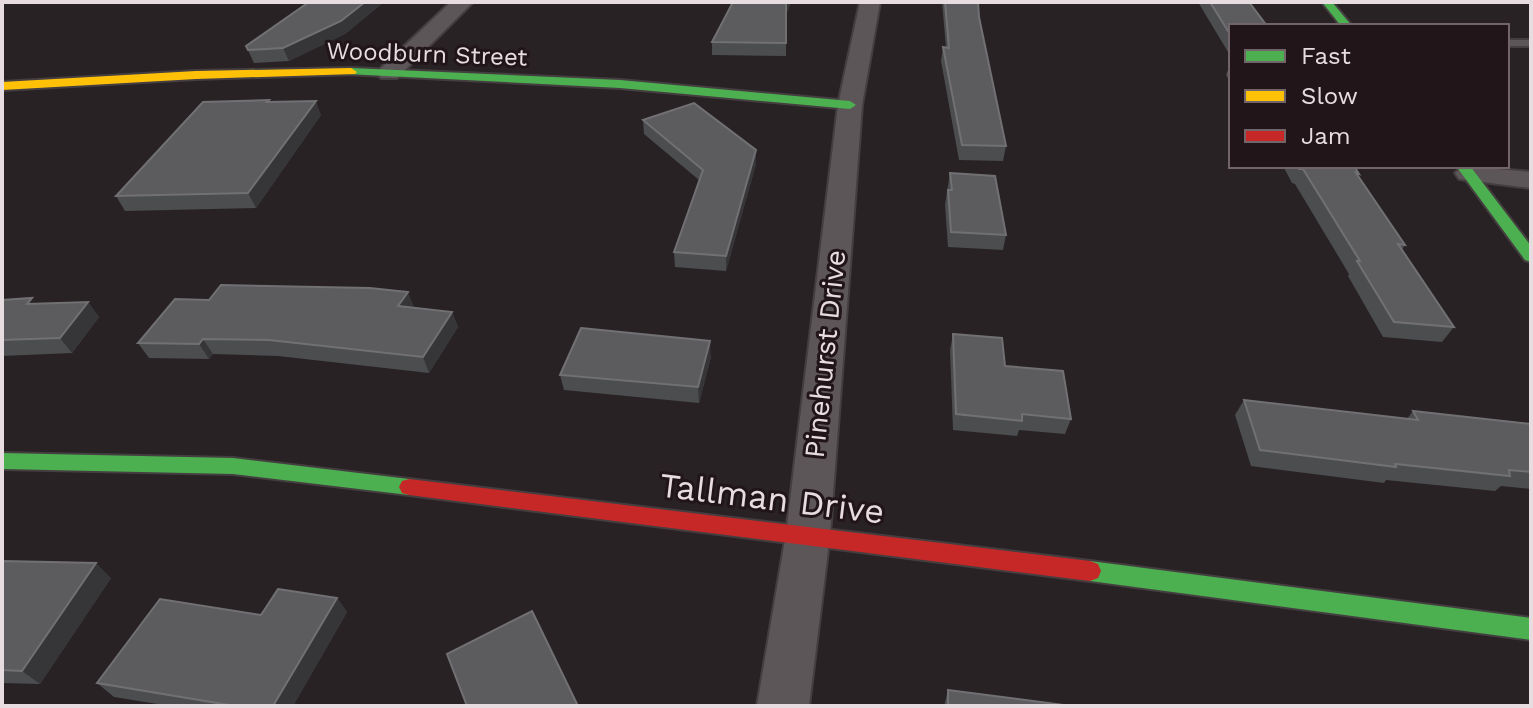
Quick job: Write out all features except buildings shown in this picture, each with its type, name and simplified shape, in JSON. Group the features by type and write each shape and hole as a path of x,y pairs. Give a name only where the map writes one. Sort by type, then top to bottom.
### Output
{"street":[{"path":"389,73 463,2"},
{"name":"Pinehurst Drive","path":"783,706 808,534 850,105 870,2"},
{"path":"1327,2 1345,24"},
{"name":"Woodburn Street","path":"2,86 127,78 389,73 696,88 850,105"},
{"path":"1466,170 1531,180"},
{"path":"1466,170 1531,257"},
{"name":"Tallman Drive","path":"2,461 233,466 808,534 1531,629"}],"lane":[{"path":"1509,43 1531,43"}],"traffic: fast":[{"path":"1327,2 1345,24"},
{"path":"351,72 620,84 850,105"},
{"path":"1464,168 1531,257"},
{"path":"2,461 233,466 409,487"},
{"path":"1090,571 1531,629"}],"traffic: slow":[{"path":"2,86 196,75 351,72"}],"traffic: jam":[{"path":"409,487 1090,571"}]}
